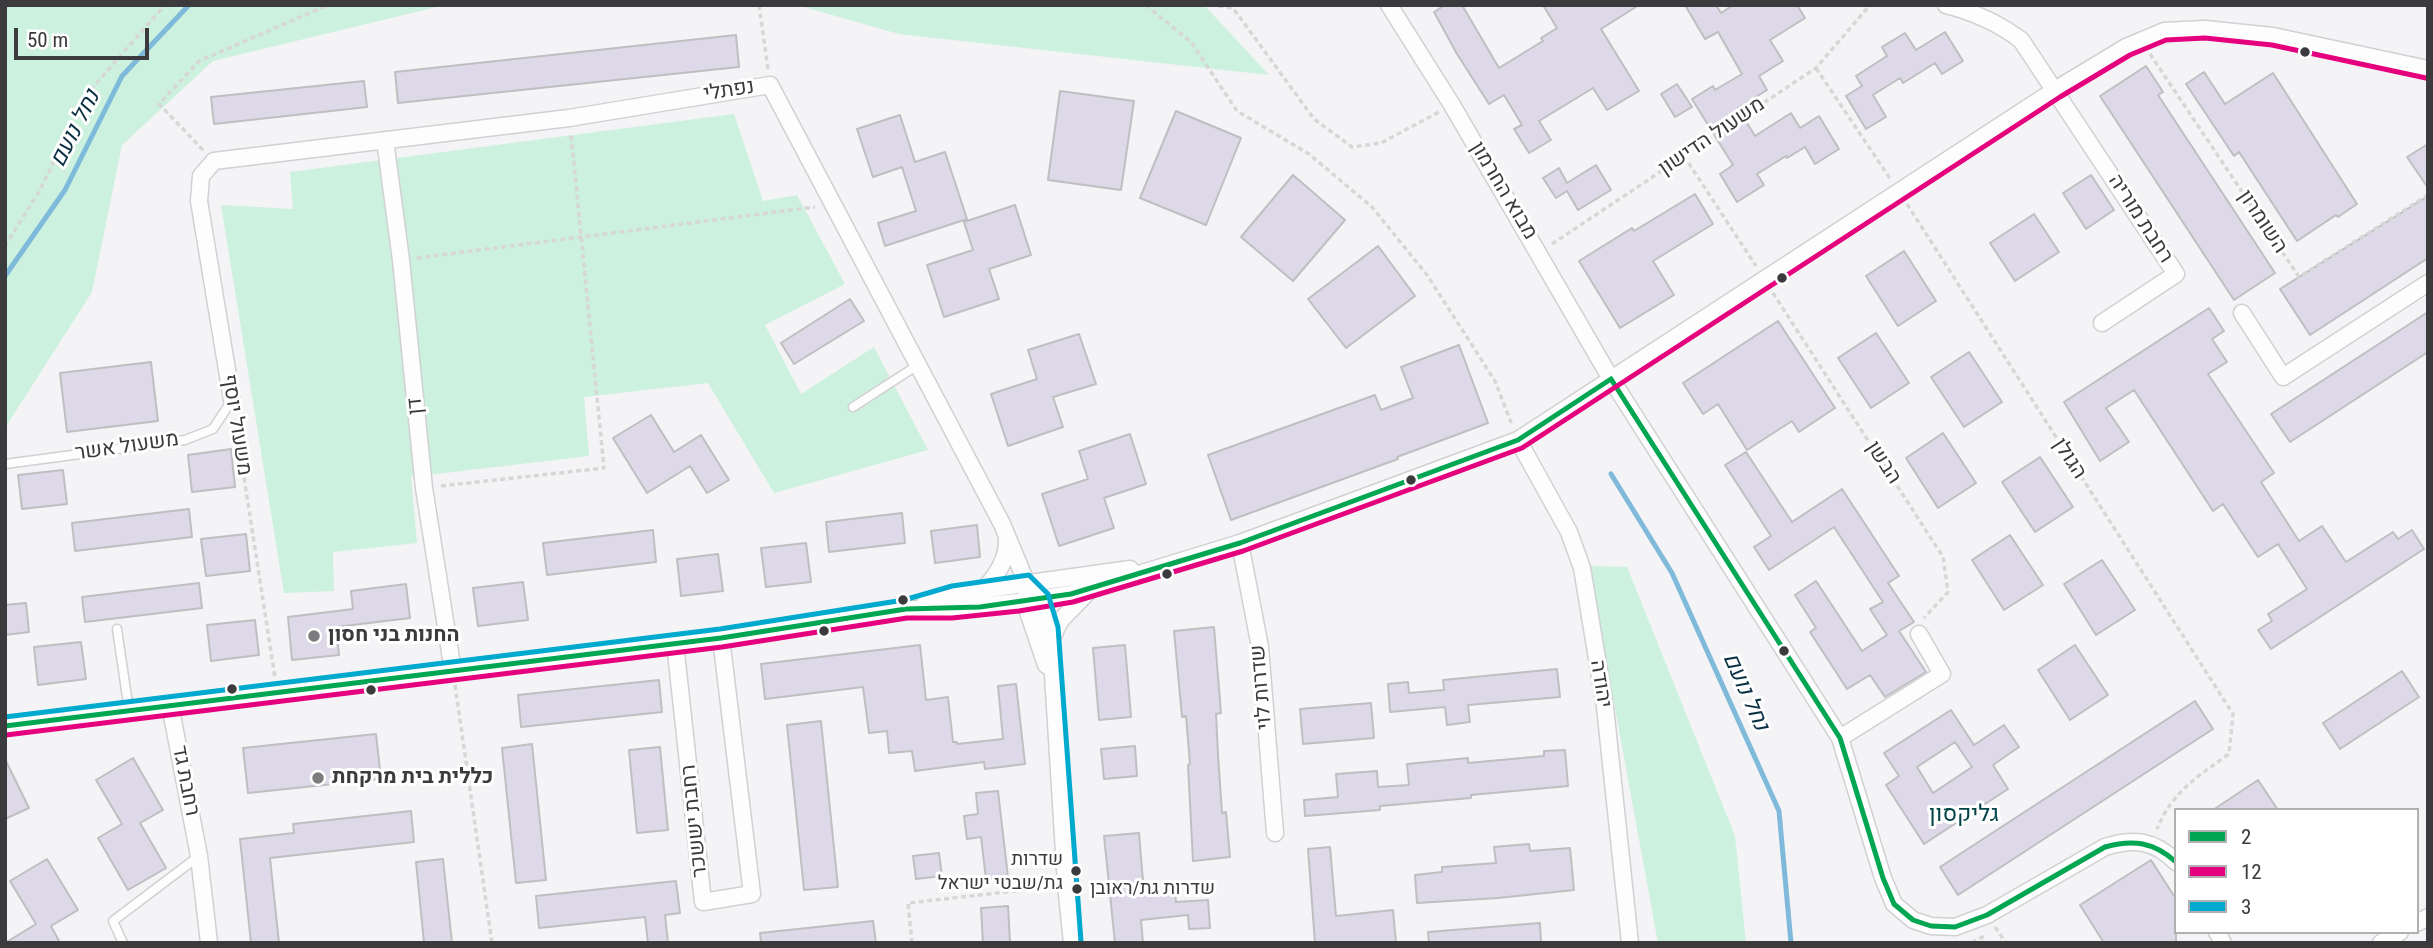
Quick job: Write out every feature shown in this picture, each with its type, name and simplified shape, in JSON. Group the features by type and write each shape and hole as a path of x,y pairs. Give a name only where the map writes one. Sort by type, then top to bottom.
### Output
{"street":[{"name":"מבוא החרמון","path":"1388,5 1452,105 1611,379 1840,738 1883,878 1894,904 1913,920 1931,926 1955,927 1987,915 2105,847 2122,842 2140,841 2151,844"},
{"path":"1945,5 1971,11 2002,25 2021,40 2056,90"},
{"path":"906,609 951,609 1034,600 1093,588 1240,544 1518,440 2056,90 2126,47 2164,31 2205,29 2273,36 2428,69"},
{"name":"נפתלי","path":"214,161 569,118 771,85 1006,533 1027,584"},
{"name":"רחבת מוריה","path":"2056,90 2176,274 2102,323"},
{"name":"דן","path":"385,140 401,260 424,488 453,671"},
{"name":"משעול יוסף","path":"214,161 201,176 199,201 232,400"},
{"path":"2242,313 2283,377 2428,283"},
{"name":"יהודה","path":"1518,440 1559,512 1582,568 1605,707 1630,943"},
{"path":"984,589 1001,567 1007,549 1006,533"},
{"name":"שדרות לוי","path":"1240,544 1260,647 1275,833"},
{"path":"5,726 721,638 906,609 984,589 1174,563"},
{"path":"1027,584 1051,642 1072,943"},
{"path":"1051,642 1059,621 1093,588"},
{"path":"1034,600 1053,688"},
{"path":"1840,738 1942,674 1919,634"},
{"name":"רחבת יששכר","path":"675,643 703,902 752,894 721,638"},
{"name":"רחבת גד","path":"170,705 199,856 209,943"},
{"path":"2151,844 2174,861"},
{"path":"2381,943 2397,934"}],"lane":[{"path":"853,407 918,365"},
{"name":"משעול אשר","path":"5,464 185,440 213,429 232,400"},
{"path":"117,629 130,711"},
{"path":"123,943 113,921 199,856"}],"path":[{"path":"5,246 40,190 87,94 165,5"},
{"path":"214,161 159,104 199,61 327,5"},
{"path":"759,5 771,85"},
{"path":"1146,5 1191,42 1237,111 1309,154 1372,206 1394,231 1427,275 1495,381 1518,440"},
{"path":"1210,5 1232,7 1314,118 1352,147 1381,143 1452,105"},
{"name":"משעול הדישון","path":"1539,252 1816,68 1870,5"},
{"name":"השומרון","path":"2141,40 2299,277 2428,195"},
{"name":"הגולן","path":"1816,68 1899,192 2233,714 2229,754 2187,783 2168,806 2151,844"},
{"path":"424,488 604,468 569,118"},
{"name":"הבשן","path":"1684,156 1943,557 1948,592 1925,617 1919,634"},
{"path":"401,260 834,204"},
{"name":"משעול יוסף","path":"232,400 277,692"},
{"path":"453,671 492,943"},
{"path":"912,943 908,904 1066,886"}],"green space":[{"path":"5,5 445,5 213,61 122,145 92,292 5,428"},
{"path":"797,5 1204,5 1269,75 899,34"},
{"path":"734,114 763,201 797,195 845,284 765,325 801,394 874,347 928,450 774,493 708,383 584,397 589,456 411,477 417,543 333,552 334,591 284,593 221,205 293,209 290,172"},
{"path":"1589,566 1627,567 1735,836 1746,943 1658,943"}],"building":[{"path":"1445,5 1462,5 1499,68 1543,41 1541,38 1557,28 1543,5 1639,5 1601,29 1639,91 1607,110 1593,88 1539,121 1551,140 1529,153 1514,129 1522,125 1504,95 1489,104 1457,54 1434,12"},
{"path":"1685,5 1716,5 1721,13 1733,5 1797,5 1805,18 1770,40 1783,61 1759,76 1767,90 1738,108 1755,136 1791,113 1800,128 1819,116 1839,149 1815,164 1805,147 1787,158 1786,156 1757,174 1764,185 1737,202 1720,174 1733,165 1692,99 1713,86 1715,90 1742,74 1718,32 1705,39"},
{"path":"1945,32 1963,61 1942,74 1935,63 1903,83 1900,78 1873,95 1886,117 1866,129 1846,96 1862,86 1856,76 1887,56 1882,47 1905,33 1916,50"},
{"path":"736,35 739,67 398,103 395,72"},
{"path":"2146,66 2163,92 2158,95 2275,273 2234,300 2100,96"},
{"path":"2204,72 2225,104 2273,73 2357,204 2297,241 2239,152 2234,156 2186,84"},
{"path":"364,81 367,107 214,124 211,97"},
{"path":"1677,84 1692,107 1675,117 1661,94"},
{"path":"1060,91 1134,101 1121,190 1048,180"},
{"path":"1176,111 1241,138 1206,225 1140,198"},
{"path":"900,115 915,162 945,152 967,219 885,246 878,223 916,211 902,167 873,177 857,129"},
{"path":"2428,144 2428,188 2407,157"},
{"path":"1596,165 1611,190 1578,210 1567,191 1556,198 1543,178 1559,168 1567,183"},
{"path":"1293,175 1345,220 1293,281 1241,237"},
{"path":"2091,175 2114,210 2086,229 2063,193"},
{"path":"1695,194 1713,224 1653,261 1674,295 1620,328 1579,261"},
{"path":"2428,196 2428,258 2310,335 2280,289"},
{"path":"1015,205 1031,255 989,269 999,299 944,317 927,265 973,250 964,222"},
{"path":"2034,214 2059,252 2015,281 1990,243"},
{"path":"1378,246 1415,296 1346,348 1308,299"},
{"path":"1904,251 1936,301 1898,326 1866,276"},
{"path":"850,299 864,321 794,364 781,343"},
{"path":"2209,308 2224,331 2212,339 2227,362 2208,374 2274,473 2261,482 2299,541 2322,526 2346,562 2393,532 2398,539 2412,530 2424,549 2271,649 2258,630 2272,621 2268,614 2307,589 2278,544 2258,557 2223,504 2213,511 2134,390 2106,408 2129,442 2100,461 2064,402"},
{"path":"2428,312 2428,352 2290,442 2271,414"},
{"path":"1778,321 1835,408 1799,432 1792,421 1747,450 1718,404 1703,414 1683,383"},
{"path":"1876,333 1909,383 1871,408 1838,358"},
{"path":"1079,334 1096,384 1053,397 1063,427 1008,446 991,394 1037,379 1028,350"},
{"path":"1459,345 1488,423 1231,520 1208,455 1375,395 1381,410 1413,398 1401,367"},
{"path":"1969,352 2002,402 1964,427 1931,377"},
{"path":"151,362 158,421 67,432 60,373"},
{"path":"651,415 674,452 701,435 729,480 707,493 690,466 647,493 613,438"},
{"path":"1943,433 1976,483 1938,508 1906,458"},
{"path":"1130,434 1146,484 1104,498 1114,528 1059,546 1042,494 1088,479 1079,451"},
{"path":"231,449 235,487 192,492 188,455"},
{"path":"1746,452 1792,522 1842,489 1899,576 1888,583 1914,622 1899,631 1926,672 1885,697 1870,675 1847,689 1810,632 1816,628 1795,595 1816,581 1862,651 1887,635 1870,609 1883,602 1834,527 1769,570 1754,547 1771,536 1725,465"},
{"path":"2040,457 2073,507 2035,532 2002,482"},
{"path":"63,470 67,504 22,509 18,475"},
{"path":"189,509 192,537 75,551 72,523"},
{"path":"902,513 905,543 829,552 826,522"},
{"path":"977,525 980,557 935,563 931,531"},
{"path":"653,530 656,562 547,575 543,543"},
{"path":"246,534 250,571 206,576 201,539"},
{"path":"2010,535 2043,585 2004,610 1972,560"},
{"path":"806,543 811,582 766,587 761,548"},
{"path":"718,554 723,591 681,596 677,559"},
{"path":"2102,560 2135,610 2096,635 2064,584"},
{"path":"523,582 528,620 478,626 473,588"},
{"path":"199,583 202,608 85,622 82,597"},
{"path":"406,584 410,618 336,627 339,655 292,660 288,617 353,609 351,591"},
{"path":"26,603 29,632 5,635 5,605"},
{"path":"255,620 259,655 211,661 207,625"},
{"path":"1214,627 1221,713 1216,714 1222,813 1226,812 1230,857 1193,861 1190,764 1186,716 1182,717 1174,631"},
{"path":"81,642 86,679 38,685 34,647"},
{"path":"920,645 926,700 948,697 953,742 957,744 1003,739 998,686 1016,684 1025,764 985,769 984,762 915,771 912,751 889,753 887,731 869,733 863,687 765,699 761,664"},
{"path":"1125,645 1131,717 1099,720 1093,648"},
{"path":"2075,645 2108,695 2070,720 2038,670"},
{"path":"1557,669 1560,697 1468,705 1470,722 1447,725 1445,707 1390,712 1388,684 1408,682 1409,693 1444,690 1443,680"},
{"path":"2402,671 2419,697 2340,749 2323,723"},
{"path":"659,680 662,712 521,727 518,695"},
{"path":"2195,701 2213,729 1958,895 1940,867"},
{"path":"1371,703 1374,738 1303,744 1300,709"},
{"path":"1951,710 1974,745 2004,725 2019,747 1993,765 2008,789 1924,844 1886,785 1899,776 1884,753","holes":["1955,742 1972,767 1933,793 1917,767"]},
{"path":"821,721 838,887 804,890 787,725"},
{"path":"376,734 381,779 248,793 243,748"},
{"path":"532,744 546,880 516,883 502,748"},
{"path":"1135,746 1137,776 1104,779 1101,749"},
{"path":"660,747 668,830 637,833 629,750"},
{"path":"1565,750 1568,786 1380,806 1380,810 1305,816 1304,800 1338,797 1336,774 1377,771 1378,787 1409,785 1407,764 1468,758 1468,763 1544,756 1544,751"},
{"path":"133,758 163,810 140,823 166,868 128,890 98,838 122,824 96,780"},
{"path":"5,759 29,808 5,819"},
{"path":"2258,780 2277,808 2216,808"},
{"path":"998,791 1008,877 986,879 981,837 967,839 964,816 978,814 976,793"},
{"path":"411,811 414,842 270,858 279,943 251,943 240,839 294,833 293,824"},
{"path":"1139,833 1144,893 1175,890 1176,902 1208,900 1210,928 1189,929 1188,915 1141,920 1143,943 1115,943 1104,836"},
{"path":"1529,844 1530,851 1570,848 1574,890 1417,903 1415,875 1442,872 1442,867 1496,863 1494,847"},
{"path":"1330,847 1336,916 1393,910 1396,943 1315,943 1308,849"},
{"path":"939,853 942,876 916,879 913,856"},
{"path":"47,859 78,910 51,926 60,943 5,943 36,924 10,881"},
{"path":"443,859 452,943 424,943 416,862"},
{"path":"2151,860 2174,896 2176,943 2104,943 2080,905"},
{"path":"676,881 680,913 665,915 668,943 648,943 645,917 539,928 536,896"},
{"path":"1008,906 1010,943 983,943 981,908"},
{"path":"873,921 876,943 761,943 760,933"},
{"path":"1540,923 1541,943 1429,943 1428,932"}],"waterway":[{"name":"נחל נועם","path":"5,276 65,190 122,76 189,5"},
{"name":"נחל נועם","path":"1611,474 1672,573 1779,811 1791,943"}],"transit line":[{"name":"12","path":"6,735 722,647 907,618 952,618 1073,602 1243,551 1522,448 2060,97 2130,55 2166,40 2205,38 2272,45 2426,78"},
{"name":"2","path":"1611,379 1840,738 1883,878 1894,904 1913,920 1931,926 1955,927 1987,915 2105,847 2125,843 2143,844 2160,850 2174,860"},
{"name":"2","path":"5,726 721,638 906,609 980,607 1071,594 1240,543 1518,440 1611,379"},
{"name":"3","path":"5,717 720,629 904,600 952,586 1029,575 1048,594 1058,627 1081,942"}],"place":[{"name":"החנות בני חסון","path":"314,636"},
{"name":"כללית בית מרקחת","path":"318,778"},
{"name":"שדרות גת/שבטי ישראל","path":"1076,871"},
{"name":"שדרות גת/ראובן","path":"1077,889"}],"district":[{"name":"גליקסון","path":"1964,815"}]}
